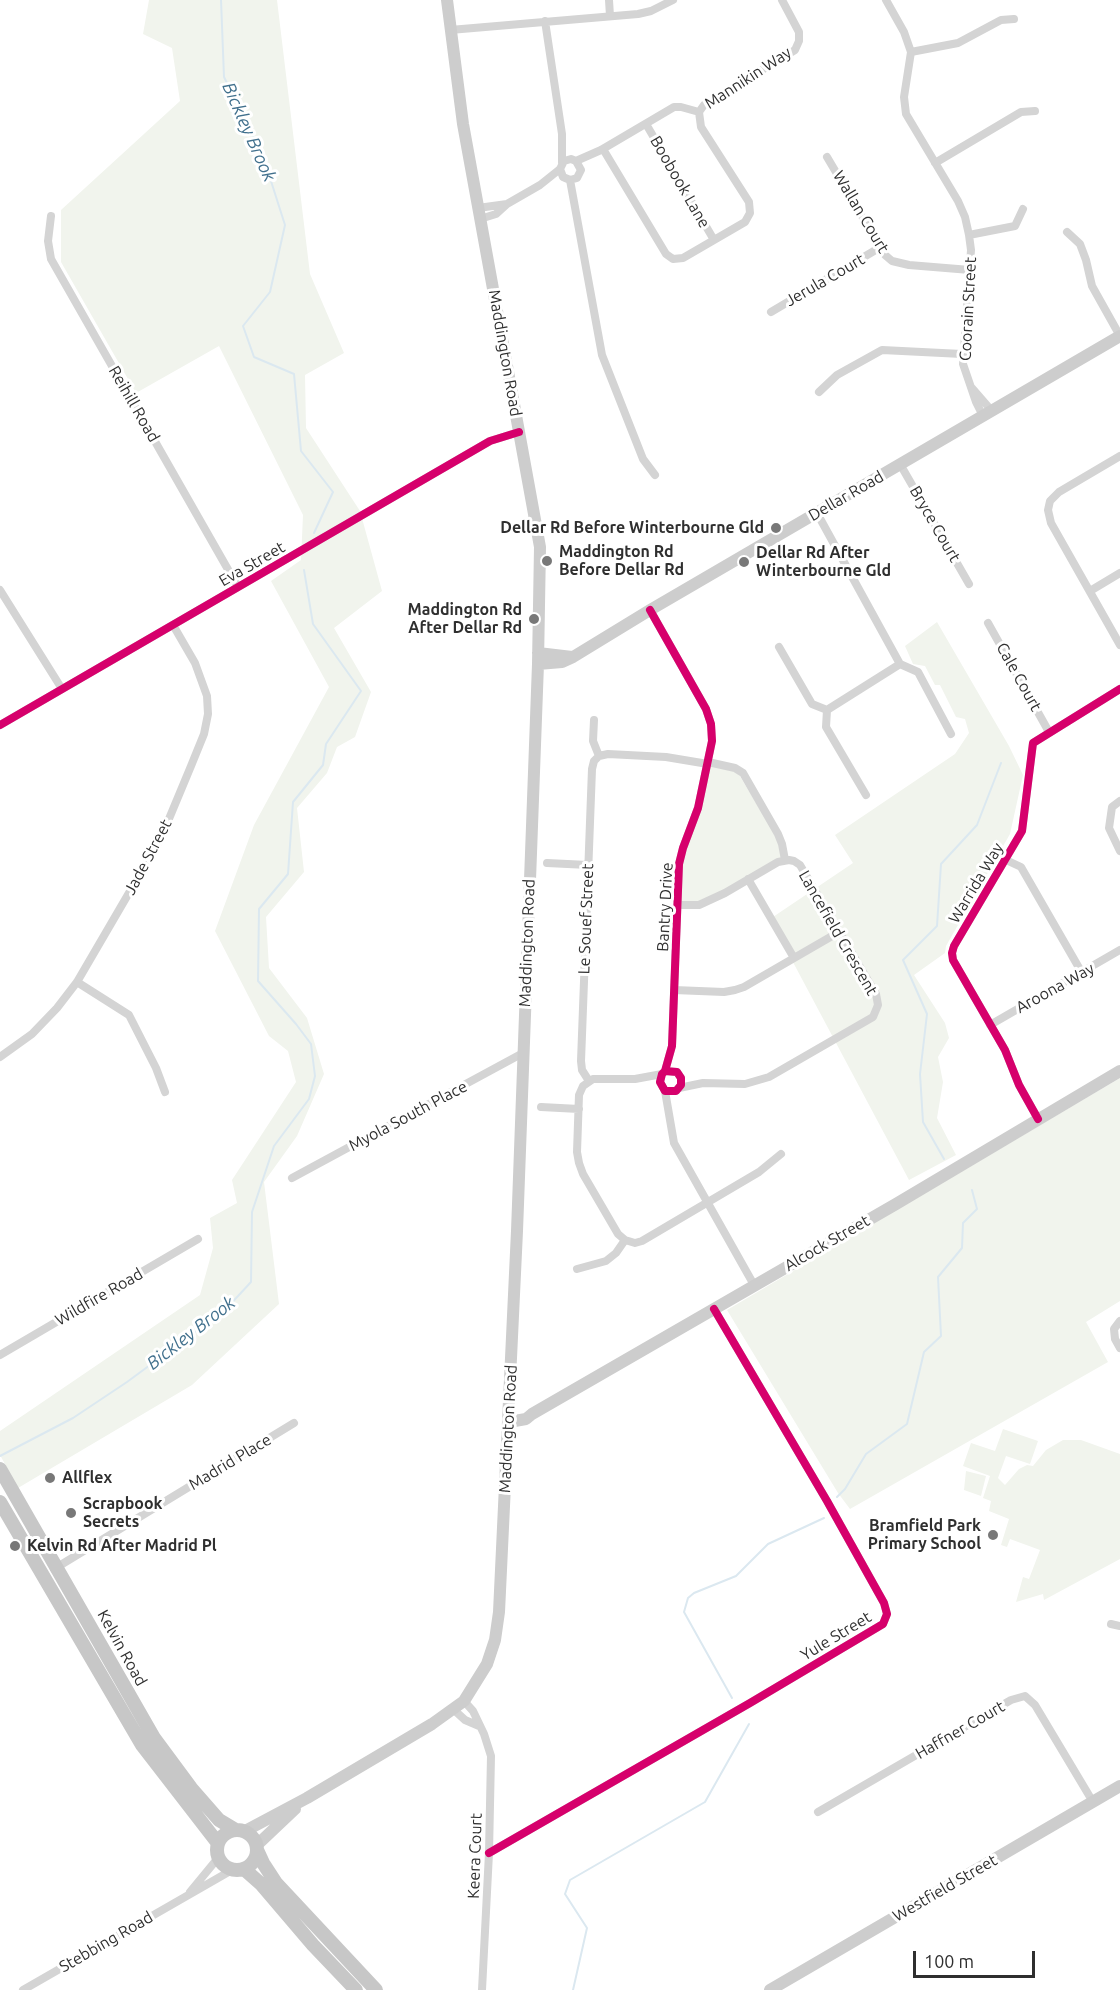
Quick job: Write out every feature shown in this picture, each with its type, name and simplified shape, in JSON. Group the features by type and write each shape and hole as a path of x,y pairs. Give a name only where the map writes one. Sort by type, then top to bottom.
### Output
{"main road":[{"name":"Maddington Road","path":"240,1830 307,1798 453,1710 464,1701 487,1664 495,1640 499,1612 509,1417 538,658 540,547 463,124 447,0"},
{"name":"Dellar Road","path":"538,658 562,662 573,657 1120,336"},
{"name":"Alcock Street","path":"509,1417 526,1419 1120,1071"},
{"name":"Kelvin Road","path":"0,1469 57,1567 142,1745 166,1779 217,1842"},
{"name":"Kelvin Road","path":"0,1502 43,1574 154,1738 191,1788 219,1820 240,1830"},
{"name":"Westfield Street","path":"770,1990 1120,1786"},
{"name":"Maddington Road","path":"257,1847 307,1798"},
{"path":"356,1990 261,1884 238,1869 226,1868 218,1858 217,1842 224,1833 240,1830 250,1834 263,1863 276,1883 376,1990"},
{"path":"238,1869 254,1861 257,1847"},
{"path":"336,1970 354,1967"}],"street":[{"path":"609,0 610,16"},
{"path":"450,30 651,11 673,0"},
{"name":"Mannikin Way","path":"602,149 666,254 673,259 683,258 745,222 750,213 749,202 701,127 699,112 704,105 795,50 800,32 782,0"},
{"name":"Coorain Street","path":"886,0 904,32 911,52 904,105 908,120 958,201 965,217 971,250 963,354 967,377 988,413"},
{"path":"911,52 958,43 1001,20 1014,19"},
{"path":"546,21 562,134 604,363 643,459 655,475"},
{"path":"479,213 496,214 507,204 540,185 569,173 602,149 674,107 699,112"},
{"path":"935,163 1022,112 1035,111"},
{"name":"Boobook Lane","path":"646,124 714,240"},
{"path":"562,134 574,160 569,173"},
{"path":"569,173 574,160 602,149"},
{"name":"Wallan Court","path":"827,157 879,248 892,261 909,265 970,270"},
{"path":"969,235 1015,226 1023,209"},
{"name":"Reihill Road","path":"51,216 48,241 51,259 238,587"},
{"path":"1066,232 1080,244 1092,286 1120,336"},
{"name":"Jerula Court","path":"771,312 879,248"},
{"path":"819,392 837,375 882,350 963,354"},
{"name":"Eva Street","path":"0,725 490,441 519,432"},
{"path":"1120,456 1059,492 1049,505 1048,515 1120,645"},
{"name":"Bryce Court","path":"900,464 969,584"},
{"path":"817,513 900,664 918,672 951,734"},
{"path":"1090,591 1120,573"},
{"path":"0,590 62,689"},
{"name":"Bantry Drive","path":"650,610 706,709 711,724 712,741 699,808 680,855 672,1046 664,1073"},
{"name":"Cale Court","path":"988,623 1049,732"},
{"name":"Jade Street","path":"0,1057 32,1034 57,1008 77,982 161,838 204,734 208,714 207,696 195,663 173,625"},
{"path":"779,646 812,704 827,710"},
{"path":"827,710 900,664"},
{"name":"Warrida Way","path":"1038,1119 990,1024 953,960 952,953 1022,831 1033,743 1120,689"},
{"path":"827,710 826,727 866,795"},
{"name":"Le Souef Street","path":"589,1081 582,1070 581,1061 592,769 599,756 593,741 594,720"},
{"path":"599,756 608,754 666,757 735,768 743,773 778,834 785,860"},
{"path":"1120,801 1112,807 1109,828 1120,851"},
{"path":"1006,860 1021,867 1082,973"},
{"name":"Lancefield Crescent","path":"678,905 699,905 778,862 794,861 800,866 876,994 878,1005 873,1017 769,1077 745,1084 703,1083 678,1089"},
{"path":"548,863 588,865"},
{"path":"748,879 794,958"},
{"path":"675,990 724,993 735,990 839,932"},
{"name":"Aroona Way","path":"990,1024 1120,950"},
{"path":"77,982 129,1015 156,1068 165,1092"},
{"name":"Bantry Drive","path":"672,1046 678,1073"},
{"name":"Myola South Place","path":"292,1178 523,1053"},
{"path":"635,1080 664,1073 678,1073 682,1082 670,1118"},
{"path":"664,1073 660,1082 664,1090 674,1143 754,1285"},
{"name":"Lancefield Crescent","path":"678,1073 703,1083"},
{"path":"678,1089 664,1090 635,1080 598,1078 589,1081 580,1090 577,1152 579,1163 618,1234 625,1240 635,1243 642,1241 759,1172 781,1154"},
{"path":"541,1107 579,1108"},
{"name":"Wildfire Road","path":"0,1355 198,1239"},
{"path":"578,1269 606,1261 616,1253 625,1240"},
{"name":"Yule Street","path":"489,1853 883,1624 887,1614 884,1603 714,1309"},
{"path":"1120,1322 1114,1329 1115,1339 1120,1348"},
{"name":"Madrid Place","path":"43,1574 294,1423"},
{"name":"Haffner Court","path":"818,1812 1011,1700 1024,1696 1035,1706 1093,1803"},
{"name":"Keera Court","path":"464,1701 473,1711 488,1742 491,1756 482,1990"},
{"path":"453,1710 465,1720 479,1726"},
{"name":"Stebbing Road","path":"188,1895 218,1858"},
{"name":"Stebbing Road","path":"23,1990 188,1895 238,1869"}],"shaded area":[{"path":"149,0 277,0 310,274 344,353 305,375 306,428 360,511 382,591 334,628 371,692 355,737 337,747 327,773 297,808 304,872 266,917 269,968 307,1018 324,1074 297,1136 264,1182 279,1304 192,1385 18,1488 0,1455 0,1431 200,1295 213,1248 210,1218 237,1203 232,1180 296,1082 288,1051 269,1036 215,931 254,825 329,687 271,581 301,560 303,515 219,346 136,393 61,262 61,210 180,101 172,48 143,34"},
{"path":"937,622 1009,746 1023,775 1010,834 946,946 945,953 914,975 945,1023 949,1038 938,1057 943,1082 937,1118 956,1155 909,1180 770,919 853,863 835,835 955,754 969,733 965,719 956,717 940,685 935,685 925,666 913,664 905,646"},
{"path":"708,762 735,768 783,848 785,860 699,905 678,905 679,878"},
{"path":"1120,1078 1120,1301 1086,1322 1108,1362 850,1509 727,1310"},
{"path":"1003,1429 1038,1441 1030,1464 1006,1456 998,1478 1005,1485 1019,1469 1027,1465 1033,1466 1046,1450 1063,1440 1081,1440 1120,1454 1120,1559 1044,1600 1043,1594 1016,1602 1023,1577 1029,1579 1040,1550 1010,1539 1007,1547 1001,1545 1009,1519 989,1511 991,1501 983,1498 990,1476 963,1466 971,1443 995,1451"},
{"path":"966,1471 986,1476 981,1496 964,1490"}],"waterway":[{"name":"Bickley Brook","path":"221,0 224,77 263,156 285,225 270,292 243,326 254,357 294,374 301,451 333,492 314,533"},
{"name":"Bickley Brook","path":"0,1456 73,1418 127,1382 226,1309 251,1282 252,1212 274,1146 309,1099 315,1076 311,1044 258,981 259,909 288,874 293,802 323,765 326,744 361,691 313,624 304,570"},
{"path":"944,1159 923,1122 920,1074 927,1014 903,960 937,926 941,864 977,825 1001,763"},
{"path":"837,1497 845,1489 866,1454 907,1424 924,1352 941,1336 938,1277 962,1248 963,1223 977,1209 972,1190"},
{"path":"732,1698 684,1612 688,1598 694,1593 736,1576 768,1544 824,1518"},
{"path":"573,1990 587,1928 565,1894 570,1880 705,1802 749,1724"}],"cycle path":[{"path":"0,725 490,441 519,432"},
{"path":"650,610 706,709 711,724 712,741 698,808 679,864 672,1046 660,1082 665,1091 676,1091 681,1085 681,1078 677,1072 665,1071"},
{"path":"1038,1119 1019,1085 1005,1050 953,960 952,953 1022,831 1033,743 1120,689"},
{"path":"489,1853 883,1624 887,1614 884,1603 714,1309"}],"place":[{"name":"Dellar Rd Before Winterbourne Gld","path":"776,528"},
{"name":"Maddington Rd Before Dellar Rd","path":"547,561"},
{"name":"Dellar Rd After Winterbourne Gld","path":"744,562"},
{"name":"Maddington Rd After Dellar Rd","path":"534,619"},
{"name":"Allflex","path":"50,1478"},
{"name":"Scrapbook Secrets","path":"71,1513"},
{"name":"Bramfield Park Primary School","path":"993,1535"},
{"name":"Kelvin Rd After Madrid Pl","path":"15,1546"}]}
